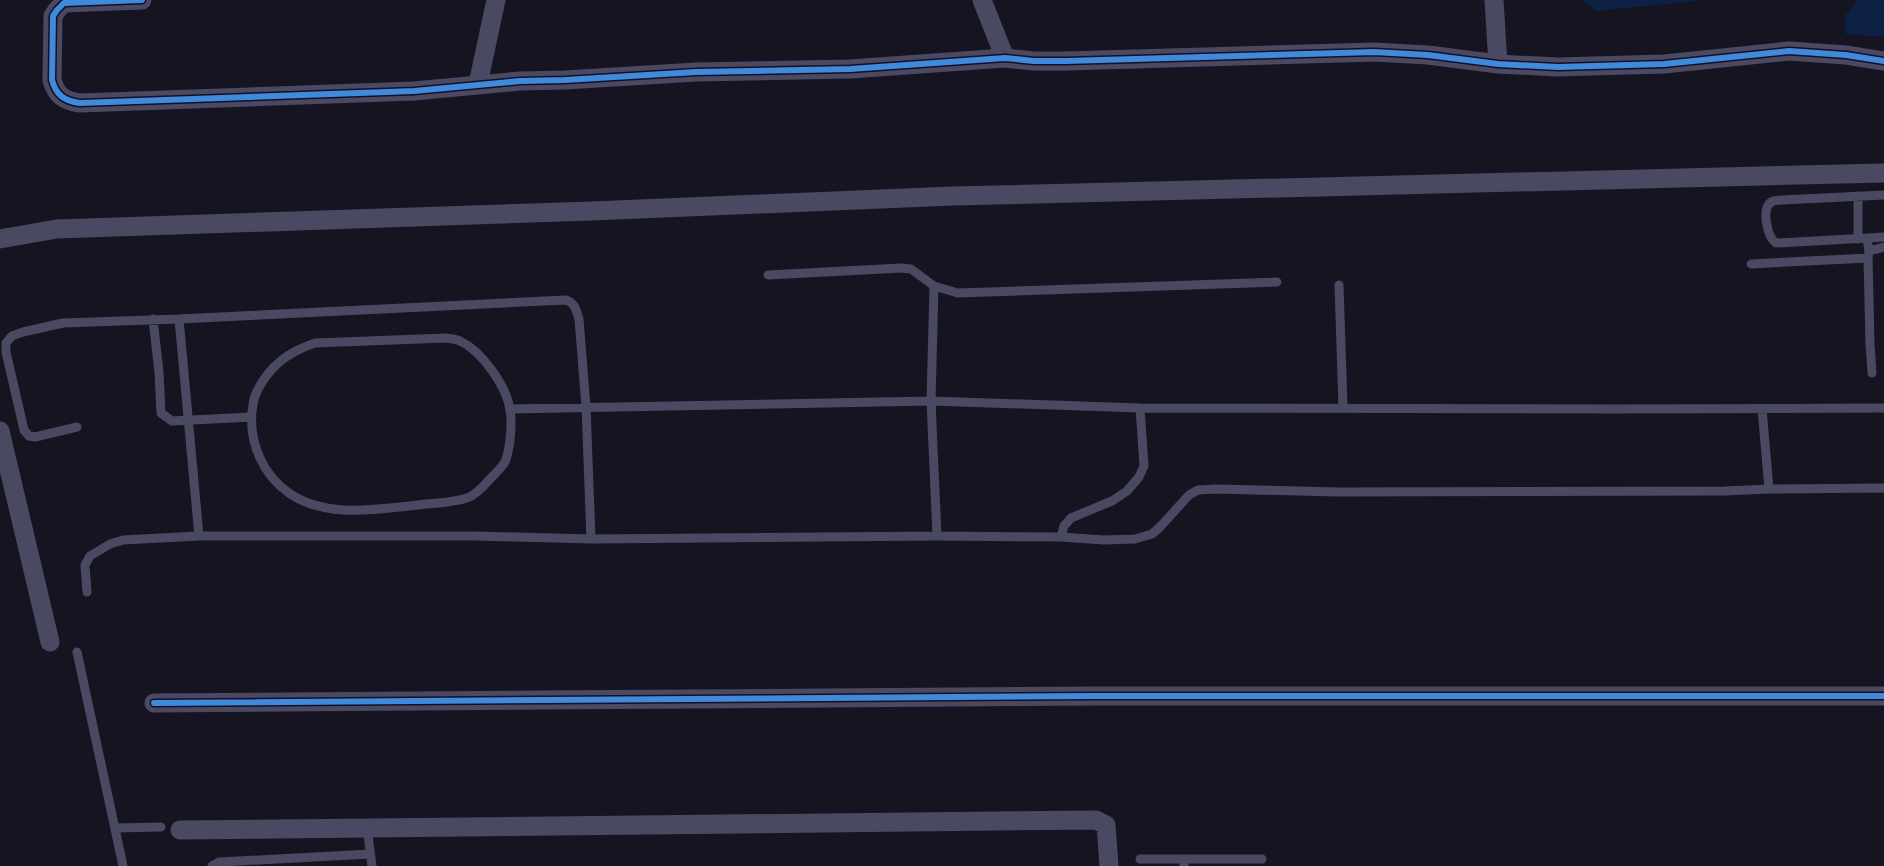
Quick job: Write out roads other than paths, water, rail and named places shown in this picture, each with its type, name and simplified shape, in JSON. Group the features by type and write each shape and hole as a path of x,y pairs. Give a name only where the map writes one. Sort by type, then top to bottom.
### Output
{"street":[{"path":"142,0 64,3 56,10 53,16 52,80 54,88 61,97 68,102 80,103 414,91 478,84 696,72 850,69 1005,58 1034,61 1066,61 1374,52 1428,55 1498,64 1558,67 1664,64 1789,51 1846,55 1884,61"},
{"path":"478,84 496,0"},
{"path":"982,0 1005,58"},
{"path":"1494,0 1498,64"},
{"path":"0,239 56,229 953,196 1884,172"},
{"path":"0,430 6,484 50,642"},
{"path":"154,703 1094,696 1884,696"},
{"path":"180,830 367,826 1096,820 1106,825 1109,866"}],"lane":[{"path":"1884,195 1773,201 1767,209 1768,232 1771,240 1776,243 1884,237"},
{"path":"1858,196 1863,239 1869,254 1872,373"},
{"path":"1752,264 1869,254 1884,247"},
{"path":"768,275 901,268 911,269 934,286 958,293 1277,282"},
{"path":"1339,285 1343,408"},
{"path":"934,286 932,401 937,536"},
{"path":"77,427 35,437 29,436 24,430 6,352 6,343 12,336 63,323 566,300 574,304 579,319 586,407 592,539"},
{"path":"153,319 161,413 172,421 252,417"},
{"path":"179,319 199,536"},
{"path":"446,338 461,342 476,352 495,373 510,409 511,434 505,461 481,489 469,498 453,502 376,510 343,510 314,505 290,494 275,481 266,471 261,461 253,434 252,417 254,398 266,378 280,360 297,349 314,343 446,338"},
{"path":"510,409 932,401 1140,408 1884,408"},
{"path":"1061,537 1064,526 1071,518 1112,501 1127,490 1139,477 1144,466 1140,408"},
{"path":"1762,409 1770,489"},
{"path":"87,592 85,565 90,556 110,544 123,540 199,536 476,536 592,539 937,536 1061,537 1104,540 1144,537 1160,527 1181,502 1198,490 1337,492 1725,491 1884,488"},
{"path":"78,652 123,866"},
{"path":"367,826 372,866"},
{"path":"115,828 161,828"},
{"path":"212,866 219,862 260,863 370,854"},
{"path":"1140,859 1184,863 1262,859"}],"water":[{"path":"1582,0 1706,0 1596,11"},
{"path":"1858,0 1884,0 1884,37 1846,34 1845,16"}]}
